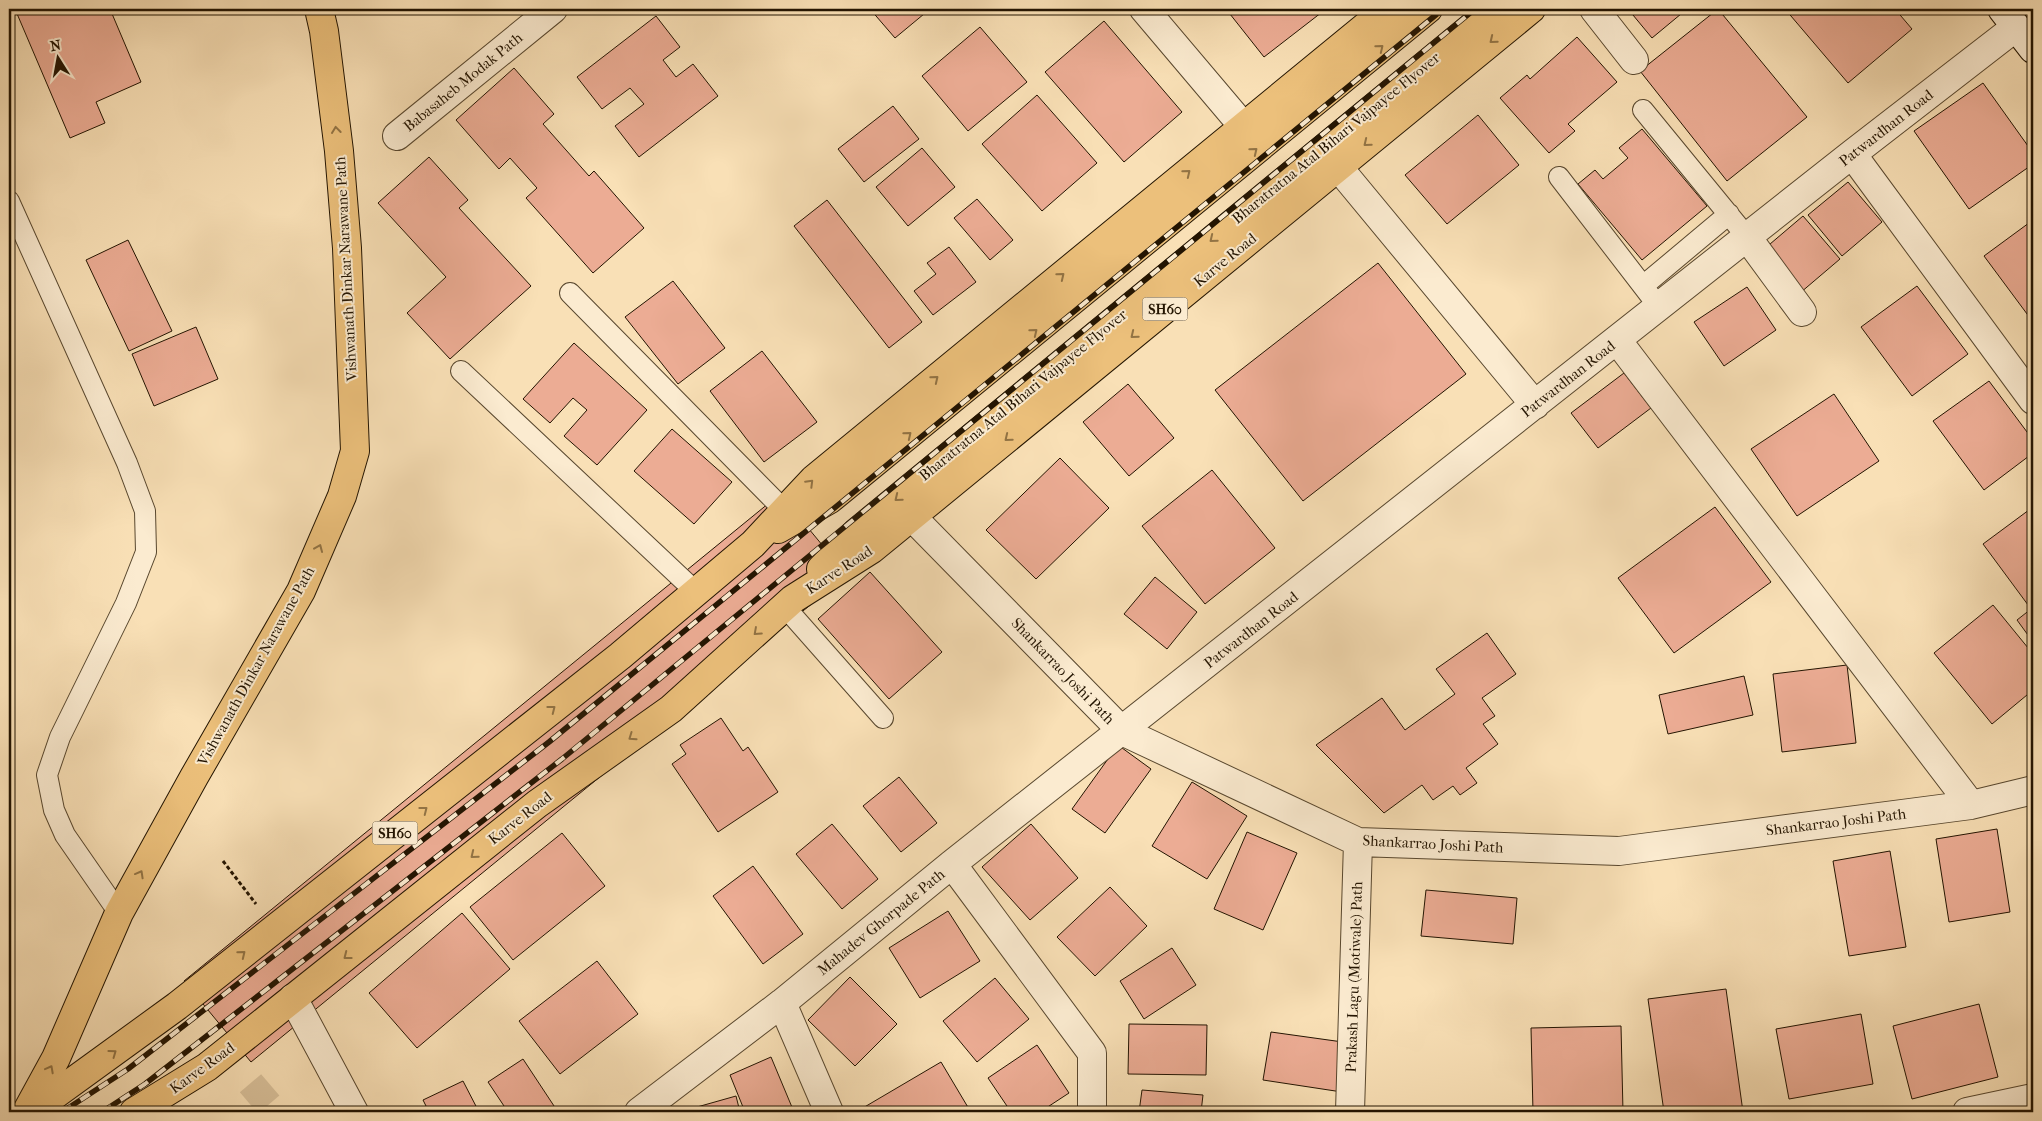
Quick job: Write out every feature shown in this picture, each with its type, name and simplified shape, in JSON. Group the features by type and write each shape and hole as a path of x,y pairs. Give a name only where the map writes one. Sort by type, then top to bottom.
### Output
{"main road":[{"name":"Vishwanath Dinkar Narawane Path","path":"27,1112 56,1058 118,913 301,590 342,496 355,451 347,248 339,151 324,31 318,9"},
{"name":"SH60","path":"31,1112 176,1006 620,656 753,544 822,473 1387,9"},
{"path":"753,544 830,499 1428,9"},
{"name":"Bharatratna Atal Bihari Vajpayee Flyover","path":"789,603 857,532 1494,9"},
{"name":"Karve Road","path":"147,1109 208,1067 538,804 671,709 789,603 872,549 912,517 1531,9"}],"street":[{"name":"Babasaheb Modak Path","path":"398,136 553,9"},
{"path":"1144,9 1244,126"},
{"path":"1594,9 1634,60"},
{"path":"1995,9 2009,18 2033,49"},
{"name":"Patwardhan Road","path":"1122,731 1852,154 2009,18"},
{"path":"1852,154 2033,400"},
{"path":"1338,167 1535,405"},
{"path":"1747,237 1802,312"},
{"path":"1617,340 1972,805"},
{"name":"Shankarrao Joshi Path","path":"912,517 1122,731 1358,842 1619,851 1972,805 2033,790"},
{"name":"Mahadev Ghorpade Path","path":"639,1112 782,1003 952,864 1122,731"},
{"name":"Prakash Lagu (Motiwale) Path","path":"1350,1112 1358,842"},
{"path":"952,864 1092,1053 1092,1112"},
{"path":"293,998 354,1112"},
{"path":"782,1003 829,1112"},
{"path":"1966,1112 2033,1098"}],"lane":[{"path":"1643,110 1747,237"},
{"path":"1558,177 1659,306"},
{"path":"9,201 127,463 144,511 146,552 126,603 60,737 47,775 54,810 65,835 118,913"},
{"path":"1643,286 1729,214"},
{"path":"570,293 784,510"},
{"path":"461,371 696,592"},
{"path":"789,603 883,718"}],"path":[{"path":"223,861 274,928"}],"building":[{"path":"15,9 110,9 141,82 96,102 105,123 70,138"},
{"path":"870,9 930,9 895,38"},
{"path":"1226,9 1326,9 1264,57"},
{"path":"1628,9 1687,9 1652,38"},
{"path":"1718,9 1807,117 1727,181 1640,71"},
{"path":"1785,9 1895,9 1912,29 1848,83"},
{"path":"656,16 680,47 663,60 676,77 693,64 718,96 639,157 615,126 644,104 630,88 602,109 577,77"},
{"path":"1104,21 1182,112 1124,162 1045,72"},
{"path":"980,27 1027,82 968,131 922,76"},
{"path":"1577,37 1617,82 1568,124 1575,131 1549,153 1500,98 1527,75 1530,79"},
{"path":"514,68 554,114 543,124 589,176 594,171 644,228 593,273 526,198 537,188 510,158 499,169 456,120"},
{"path":"1983,83 2033,153 2033,164 1969,209 1914,131"},
{"path":"1037,95 1097,163 1042,211 982,144"},
{"path":"893,106 919,139 864,182 838,149"},
{"path":"1478,115 1519,165 1447,224 1405,175"},
{"path":"1642,129 1707,206 1642,260 1578,184 1595,170 1603,179 1628,158 1619,148"},
{"path":"922,148 955,187 908,226 876,187"},
{"path":"429,157 468,200 459,208 531,286 450,359 407,313 446,277 378,203"},
{"path":"1848,182 1882,222 1842,256 1808,215"},
{"path":"977,199 1013,240 990,260 954,218"},
{"path":"827,200 922,322 889,348 794,226"},
{"path":"1803,216 1840,259 1800,293 1763,250"},
{"path":"2033,220 2033,322 1984,256"},
{"path":"128,240 172,331 129,351 86,260"},
{"path":"949,247 976,282 933,315 914,291 936,274 927,263"},
{"path":"1378,263 1466,374 1303,501 1215,390"},
{"path":"673,281 725,348 678,384 625,317"},
{"path":"1917,286 1968,354 1912,396 1861,327"},
{"path":"1747,287 1776,330 1724,366 1694,322"},
{"path":"196,327 218,379 154,406 132,354"},
{"path":"574,343 647,410 597,465 564,436 587,410 573,398 550,423 523,399"},
{"path":"762,351 817,422 764,462 710,391"},
{"path":"1624,373 1651,408 1598,448 1571,413"},
{"path":"1989,381 2033,440 2033,453 1984,490 1933,421"},
{"path":"1128,384 1174,438 1129,476 1083,422"},
{"path":"1834,394 1879,461 1797,516 1751,449"},
{"path":"672,429 732,482 694,524 634,471"},
{"path":"1060,458 1109,508 1036,579 986,530"},
{"path":"1212,470 1275,548 1205,604 1142,526"},
{"path":"780,494 847,575 251,1062 184,981"},
{"path":"1715,507 1771,582 1674,653 1618,578"},
{"path":"2033,507 2033,642 2017,620 2031,609 1983,544"},
{"path":"870,572 942,652 889,699 818,619"},
{"path":"1155,577 1197,612 1167,649 1124,614"},
{"path":"1993,605 2033,654 2033,690 1992,724 1934,653"},
{"path":"1487,633 1516,674 1482,698 1495,716 1483,724 1498,744 1466,768 1477,783 1460,795 1453,786 1433,800 1422,785 1384,813 1316,745 1382,698 1405,730 1455,694 1436,669"},
{"path":"1847,665 1856,743 1782,752 1773,674"},
{"path":"1744,676 1753,715 1668,734 1659,695"},
{"path":"721,718 743,751 748,747 778,792 718,832 672,764 686,754 680,745"},
{"path":"1118,745 1151,769 1105,833 1072,809"},
{"path":"899,777 937,823 901,852 863,806"},
{"path":"1192,782 1247,816 1207,879 1152,846"},
{"path":"832,824 878,879 842,909 796,854"},
{"path":"1031,824 1078,878 1030,920 982,867"},
{"path":"1997,829 2010,912 1949,922 1936,839"},
{"path":"1247,832 1297,853 1263,930 1214,909"},
{"path":"562,833 605,886 513,960 470,907"},
{"path":"1890,851 1906,947 1849,956 1833,861"},
{"path":"753,866 803,934 763,964 713,896"},
{"path":"1110,887 1147,926 1095,976 1057,937"},
{"path":"1426,890 1517,898 1513,944 1421,936"},
{"path":"948,911 980,961 920,998 889,948"},
{"path":"462,913 510,969 417,1048 369,993"},
{"path":"1172,948 1196,985 1144,1019 1120,981"},
{"path":"597,961 638,1014 560,1074 519,1021"},
{"path":"850,977 897,1024 855,1066 808,1020"},
{"path":"995,978 1029,1019 977,1062 943,1021"},
{"path":"1726,989 1743,1112 1664,1112 1648,999"},
{"path":"1979,1004 1998,1077 1912,1099 1893,1026"},
{"path":"1861,1014 1873,1084 1789,1099 1776,1029"},
{"path":"1129,1024 1207,1025 1206,1075 1128,1074"},
{"path":"1621,1026 1623,1112 1533,1112 1531,1028"},
{"path":"1271,1032 1350,1043 1342,1092 1263,1080"},
{"path":"1037,1045 1069,1093 1040,1112 1011,1112 988,1078"},
{"path":"771,1057 794,1112 745,1112 730,1075"},
{"path":"523,1059 558,1112 508,1112 488,1082"},
{"path":"941,1062 969,1109 964,1112 856,1112"},
{"path":"463,1081 479,1112 429,1112 423,1100"},
{"path":"1142,1090 1203,1095 1201,1112 1139,1112"},
{"path":"736,1096 740,1112 691,1112 690,1109"}],"tunnel":[{"path":"249,1103 277,1079"}],"railway":[{"path":"62,1112 128,1069 549,742 1443,9"},
{"path":"102,1112 145,1084 562,759 1475,9"}]}
